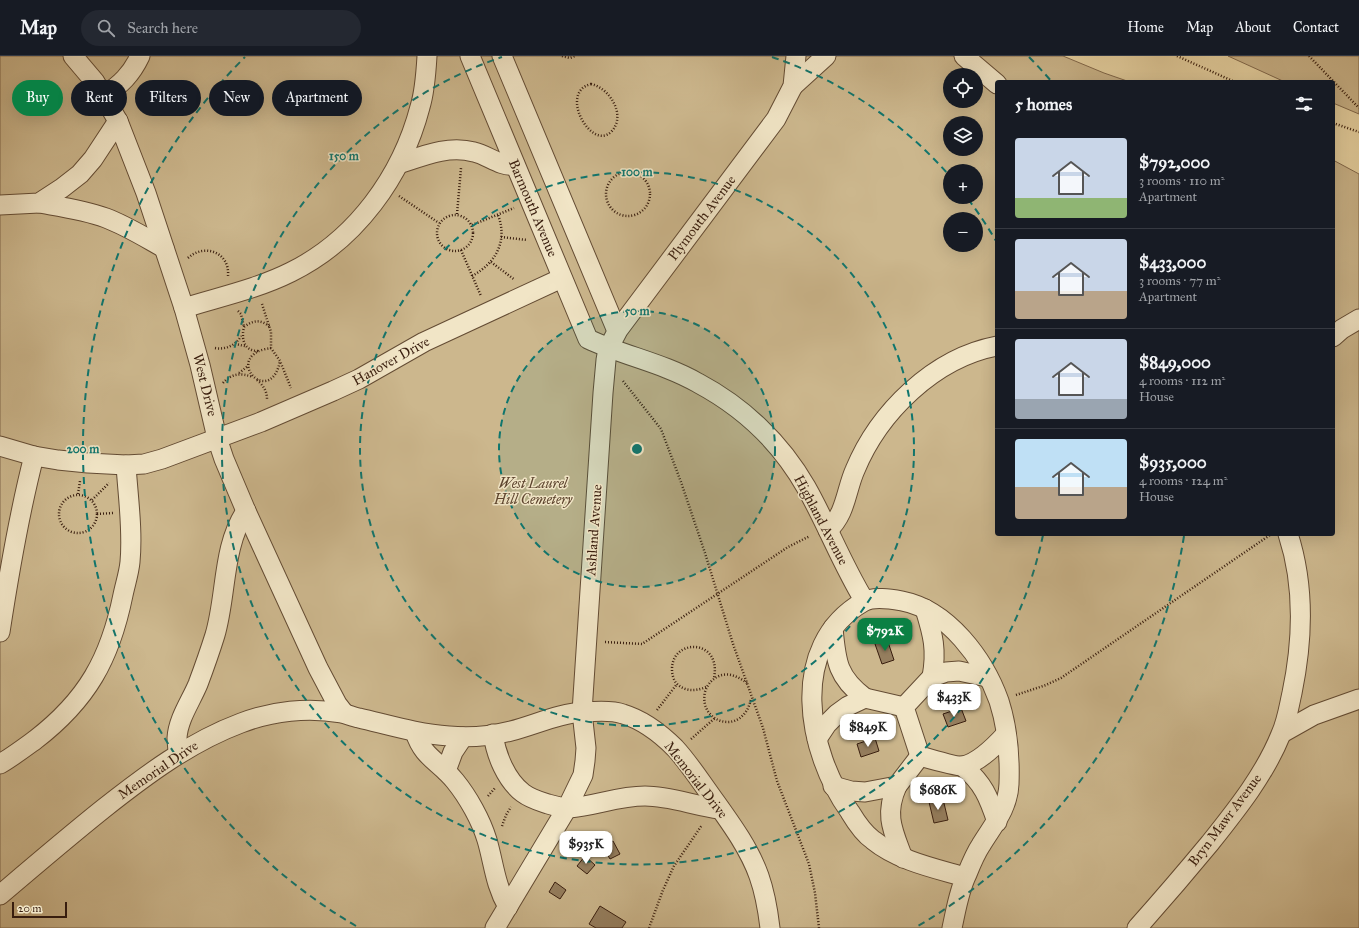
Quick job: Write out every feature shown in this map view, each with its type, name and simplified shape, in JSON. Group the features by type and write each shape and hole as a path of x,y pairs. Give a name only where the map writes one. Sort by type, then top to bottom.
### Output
{"lane":[{"name":"West Drive","path":"73,56 93,80"},
{"path":"124,80 135,67 140,56"},
{"path":"184,308 256,286 305,265 332,246 361,217 385,187 409,143 421,106 427,56"},
{"name":"Barmouth Avenue","path":"470,56 588,339 607,354"},
{"name":"Barmouth Avenue","path":"502,56 617,331"},
{"name":"Plymouth Avenue","path":"607,354 617,331 765,135 785,103 793,86 796,56"},
{"name":"Plymouth Avenue","path":"793,86 826,56"},
{"path":"964,56 995,82"},
{"name":"West Drive","path":"115,116 138,170 178,289 192,336 218,438 232,478 318,668 337,704 344,713"},
{"path":"40,203 80,174 93,159 118,121"},
{"path":"398,164 437,152 462,150 475,152 510,166 515,165"},
{"path":"0,206 40,203 80,211 106,218 129,228 164,248"},
{"name":"Hanover Drive","path":"0,446 34,456 88,464 144,464 162,459 299,407 359,379 424,342 562,278"},
{"path":"1335,335 1359,319"},
{"path":"827,528 838,518 854,473 868,443 898,404 922,382 952,362 982,349 995,346"},
{"name":"Highland Avenue","path":"607,354 658,364 680,373 719,395 738,408 766,434 791,465 805,486 854,584 864,600"},
{"name":"Ashland Avenue","path":"495,928 568,808 583,775 586,761 582,712 607,354"},
{"path":"0,632 14,550 34,456"},
{"path":"0,764 30,743 66,713 91,681 102,661 119,616 130,563 130,527 126,465"},
{"path":"178,753 178,730 183,715 198,684 215,634 233,536 238,522 246,511"},
{"name":"Bryn Mawr Avenue","path":"1137,928 1182,876 1244,798 1261,774 1282,733 1296,674 1301,624 1300,594 1288,536"},
{"path":"952,928 965,877 980,846 997,822 1007,797 1009,784 1006,734 999,702 994,688 978,659 956,631 944,620 925,609 908,602 892,599 864,600 845,615 833,628 819,651 814,668 812,715 821,755 833,786 857,824 871,839 885,849 904,858 965,877"},
{"path":"925,609 934,645 935,660 932,677"},
{"path":"833,628 835,652 844,679 853,689 865,698 904,707"},
{"path":"904,707 932,677 946,672 959,670 988,677"},
{"path":"817,739 827,724 837,714 848,706 865,698"},
{"path":"1282,733 1314,715 1359,699"},
{"path":"904,707 920,756"},
{"name":"Memorial Drive","path":"0,895 77,829 148,774 178,753 224,730 260,716 296,711 329,711 344,713 415,732 463,737 511,731 562,715 582,712 622,713 646,724 677,750 720,809 742,842 757,870 765,896 770,928"},
{"path":"415,732 418,742 423,750 446,771 462,790 486,839 498,888 508,907"},
{"path":"493,734 498,757 507,774 523,793 536,800 568,808 584,806 615,798 647,796 662,797 720,809"},
{"path":"962,766 976,760 988,752 1006,734"},
{"path":"446,771 454,752 463,737"},
{"path":"920,756 962,766 974,775 983,787 997,822"},
{"path":"904,858 891,824 890,811 892,797 897,786 920,756"},
{"path":"833,786 851,791 865,792 897,786"}],"path":[{"path":"562,56 570,58 575,56"},
{"path":"1177,56 1231,80"},
{"path":"1309,56 1332,80"},
{"path":"1335,83 1359,108"},
{"path":"591,84 603,89 614,102 616,119 615,126 608,134 602,136 591,132 584,125 580,117 577,100 579,93 586,85 591,84"},
{"path":"1335,124 1359,132"},
{"path":"458,214 462,150"},
{"path":"624,171 631,171 638,173 649,184 650,199 647,206 636,215 621,215 615,212 610,206 606,200 605,192 611,178 624,171"},
{"path":"385,187 439,223"},
{"path":"472,225 530,201"},
{"path":"458,214 464,216 472,225 473,237 466,247 461,250 450,250 441,244 436,234 439,223 447,216 458,214"},
{"path":"472,276 487,267 499,246 501,237 498,215"},
{"path":"501,237 547,242"},
{"path":"178,289 184,263 188,257 195,252 210,250 223,258 229,273 228,280 219,297"},
{"path":"461,250 488,312"},
{"path":"491,262 531,292"},
{"path":"256,286 272,332 272,348 280,361 299,407"},
{"path":"192,336 214,348 224,349 234,344 242,335 244,328 253,322 262,321 270,327"},
{"path":"242,335 245,346"},
{"path":"234,344 241,344 249,349 259,351"},
{"path":"251,356 259,351 272,348"},
{"path":"249,349 251,356 248,366 249,371 263,385 267,397 266,404"},
{"path":"607,354 661,429 694,519 747,684 763,728 782,798 809,864 815,893 819,928"},
{"path":"238,373 261,381 271,379 278,372 280,361"},
{"path":"209,403 225,380 248,366"},
{"path":"78,494 86,496 92,500 96,507 97,514 96,522 91,528 85,532 77,534 70,532 64,527 58,514 60,506 64,500 78,494"},
{"path":"587,642 642,644 788,547 827,528"},
{"path":"999,702 1061,678 1269,536"},
{"path":"713,679 716,668 713,658 705,650 696,646 685,648 676,654 672,664 672,675 677,684 686,690 696,691 706,687 713,679 722,675 739,677 747,684"},
{"path":"646,724 677,684"},
{"path":"706,687 704,696 705,705 715,718 724,722 734,721 743,716 749,708 752,698"},
{"path":"677,750 715,718"},
{"path":"472,809 486,798 499,781 507,774"},
{"path":"501,832 506,815 523,793"},
{"path":"650,928 663,890 674,866 701,826 720,809"}],"green space":[{"name":"West Laurel Hill Cemetery","path":"0,56 1063,56 1124,80 995,80 995,536 1335,536 1335,161 1359,174 1359,928 0,928"},
{"path":"1228,56 1359,56 1359,114 1335,104 1335,80 1281,80"}],"building":[{"path":"887,639 894,660 882,664 875,644"},
{"path":"961,708 966,721 948,727 943,714"},
{"path":"875,738 879,751 861,757 857,744"},
{"path":"943,799 948,820 934,823 929,802"},
{"path":"613,841 620,854 610,859 603,847"},
{"path":"585,856 595,865 587,874 577,866"},
{"path":"555,882 566,890 560,899 549,892"},
{"path":"600,906 626,922 622,928 596,928 589,924"}]}
